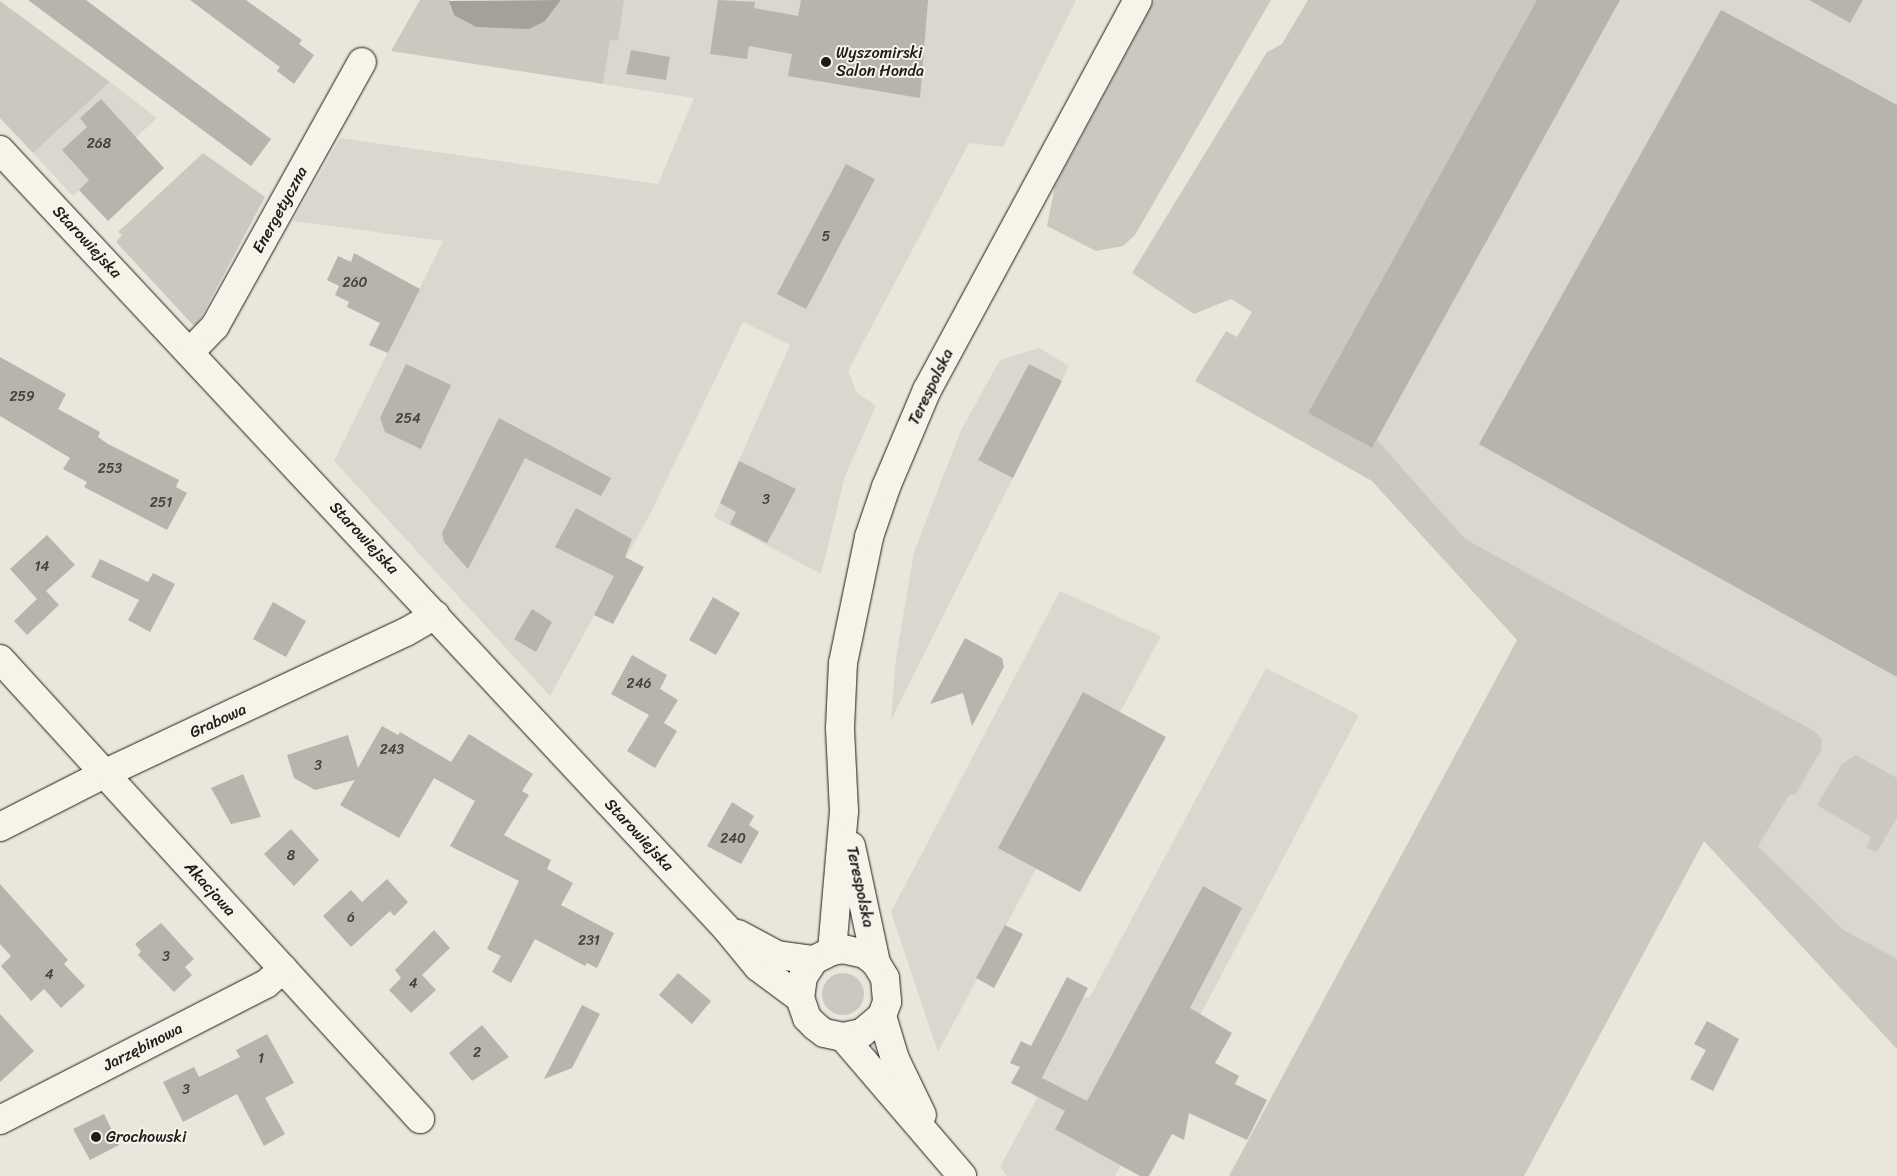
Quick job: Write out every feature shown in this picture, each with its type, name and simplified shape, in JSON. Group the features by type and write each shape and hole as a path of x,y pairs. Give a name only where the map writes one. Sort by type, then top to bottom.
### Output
{"street":[{"name":"Terespolska","path":"876,962 844,811 840,728 843,663 860,573 886,487 927,390 1138,0"},
{"name":"Energetyczna","path":"190,352 215,326 362,62"},
{"name":"Starowiejska","path":"0,150 436,614 726,928 758,967 800,998"},
{"name":"Grabowa","path":"0,827 106,773 406,632 436,614"},
{"name":"Akacjowa","path":"0,659 420,1119"},
{"name":"Terespolska","path":"823,955 844,811"},
{"name":"Starowiejska","path":"726,928 777,956 823,955"},
{"path":"882,1016 862,1033 843,1037 824,1033 815,1026 803,1009 800,998 803,977 823,955 852,950 876,962 888,989 882,1016 895,1059 938,1148"},
{"name":"Jarzębinowa","path":"0,1120 266,984 283,969"},
{"path":"843,1037 962,1176"}],"shaded area":[{"path":"420,0 449,0 454,15 545,21 561,0 624,0 618,41 610,40 603,84 391,51"},
{"path":"561,0 545,21 529,29 476,27 454,15 449,1"},
{"path":"624,0 1076,0 1003,147 969,143 848,371 857,393 876,406 845,476 821,574 714,517 790,345 743,322 650,514 550,696 334,461 443,241 293,221 340,138 658,184 694,98 603,84 610,40 618,40"},
{"path":"1155,0 1271,0 1135,235 1123,246 1096,251 1047,226 1055,186"},
{"path":"1308,0 1537,0 1308,413 1372,448 1377,440 1465,539 1814,731 1822,739 1821,750 1796,794 1789,795 1758,846 1842,929 1897,959 1897,1049 1704,841 1524,1176 1229,1176 1517,640 1372,481 1195,381 1226,331 1237,337 1252,312 1231,299 1194,314 1132,273 1267,52 1282,44"},
{"path":"1472,0 1897,0 1897,1049 1372,481 1260,417"},
{"path":"0,1 110,82 33,153 0,118"},
{"path":"110,82 157,118 73,196 33,153"},
{"path":"203,153 265,197 197,325 193,325 116,242 122,235 118,232"},
{"path":"1039,348 1069,366 891,720 896,658 914,552 961,430 1000,360"},
{"path":"1060,591 1161,636 938,1052 891,912"},
{"path":"1266,668 1359,715 1115,1176 1007,1176 1000,1167 1037,1098 1034,1095 1083,998 1090,997"},
{"path":"1856,755 1897,778 1897,818 1877,852 1866,848 1871,837 1817,805 1842,764"},
{"path":"843,973 858,979 864,994 858,1009 843,1015 828,1009 822,994 828,979"}],"building":[{"path":"28,0 86,0 271,139 251,166"},
{"path":"190,0 246,0 302,40 299,44 314,55 294,84 277,71 280,67"},
{"path":"718,0 755,2 754,8 798,16 801,0 928,0 920,98 788,76 792,54 749,46 747,59 710,54"},
{"path":"1537,0 1620,0 1372,448 1308,413"},
{"path":"1809,0 1863,0 1850,23"},
{"path":"1721,10 1897,105 1897,677 1479,444"},
{"path":"631,50 670,57 666,80 626,74"},
{"path":"101,99 164,168 108,221 79,190 89,180 62,150 87,127 80,118"},
{"path":"846,164 875,179 806,309 777,294"},
{"path":"354,253 420,289 388,353 369,345 380,323 347,307 349,302 335,295 339,286 327,280 338,256 351,262"},
{"path":"0,357 66,394 58,409 100,432 98,437 108,444 179,480 176,487 187,493 167,530 84,487 87,482 63,469 70,458 0,416"},
{"path":"406,364 451,385 421,449 385,432 380,418"},
{"path":"1029,364 1062,381 1013,478 978,460"},
{"path":"499,418 611,478 601,496 525,458 468,569 444,542 442,533"},
{"path":"739,461 796,489 767,543 730,524 736,512 720,503"},
{"path":"576,508 632,539 625,557 644,567 613,624 594,615 614,576 555,547"},
{"path":"47,535 75,565 46,591 59,605 27,635 14,621 37,599 10,569"},
{"path":"100,559 148,582 153,573 175,584 150,632 128,620 139,600 91,577"},
{"path":"713,597 740,613 716,655 689,640"},
{"path":"273,602 306,621 286,657 253,639"},
{"path":"532,609 552,622 536,652 514,639"},
{"path":"965,638 1002,658 1004,667 972,726 963,693 930,704"},
{"path":"632,655 667,675 660,689 678,700 664,723 677,731 655,768 627,751 649,715 611,694"},
{"path":"1083,692 1166,737 1080,892 998,848"},
{"path":"382,726 398,735 400,732 451,762 469,734 533,774 522,791 529,795 504,835 551,860 547,869 573,883 561,905 614,933 597,968 587,963 585,966 535,939 511,983 492,972 501,956 487,949 519,881 450,846 475,801 434,778 399,838 340,805 355,780 315,790 294,778 287,755 348,735 358,768"},
{"path":"243,774 261,817 231,824 211,788"},
{"path":"732,802 754,816 749,825 759,832 741,864 707,846"},
{"path":"291,829 319,860 294,886 264,854"},
{"path":"387,879 408,902 394,916 390,911 351,947 323,916 351,890 362,902"},
{"path":"0,884 68,960 64,964 85,986 61,1008 44,989 31,1001 1,966 11,956 0,944"},
{"path":"1203,886 1242,908 1190,1008 1232,1033 1215,1063 1239,1076 1235,1084 1267,1100 1247,1140 1189,1113 1184,1140 1172,1134 1149,1176 1140,1176 1055,1129 1065,1111 1011,1083 1020,1067 1010,1063 1021,1041 1031,1046 1067,977 1088,988 1042,1078 1087,1101"},
{"path":"161,923 194,959 185,967 192,975 174,992 138,955 141,951 135,944"},
{"path":"1005,925 1023,934 994,988 976,978"},
{"path":"434,930 450,948 422,975 436,990 411,1013 389,990 401,978 395,970"},
{"path":"678,973 711,1001 692,1024 659,995"},
{"path":"582,1005 600,1014 572,1068 544,1079"},
{"path":"0,1014 34,1051 0,1082"},
{"path":"1707,1021 1739,1039 1713,1091 1690,1079 1706,1050 1694,1044"},
{"path":"482,1025 509,1057 472,1081 449,1053"},
{"path":"267,1034 294,1083 265,1098 285,1134 264,1146 237,1094 183,1122 163,1082 194,1067 199,1077 240,1057 236,1050"},
{"name":"Grochowski","path":"104,1114 119,1145 90,1160 73,1129"}],"place":[{"name":"Wyszomirski Salon Honda","path":"826,62"},
{"name":"Grochowski","path":"96,1137"}]}
